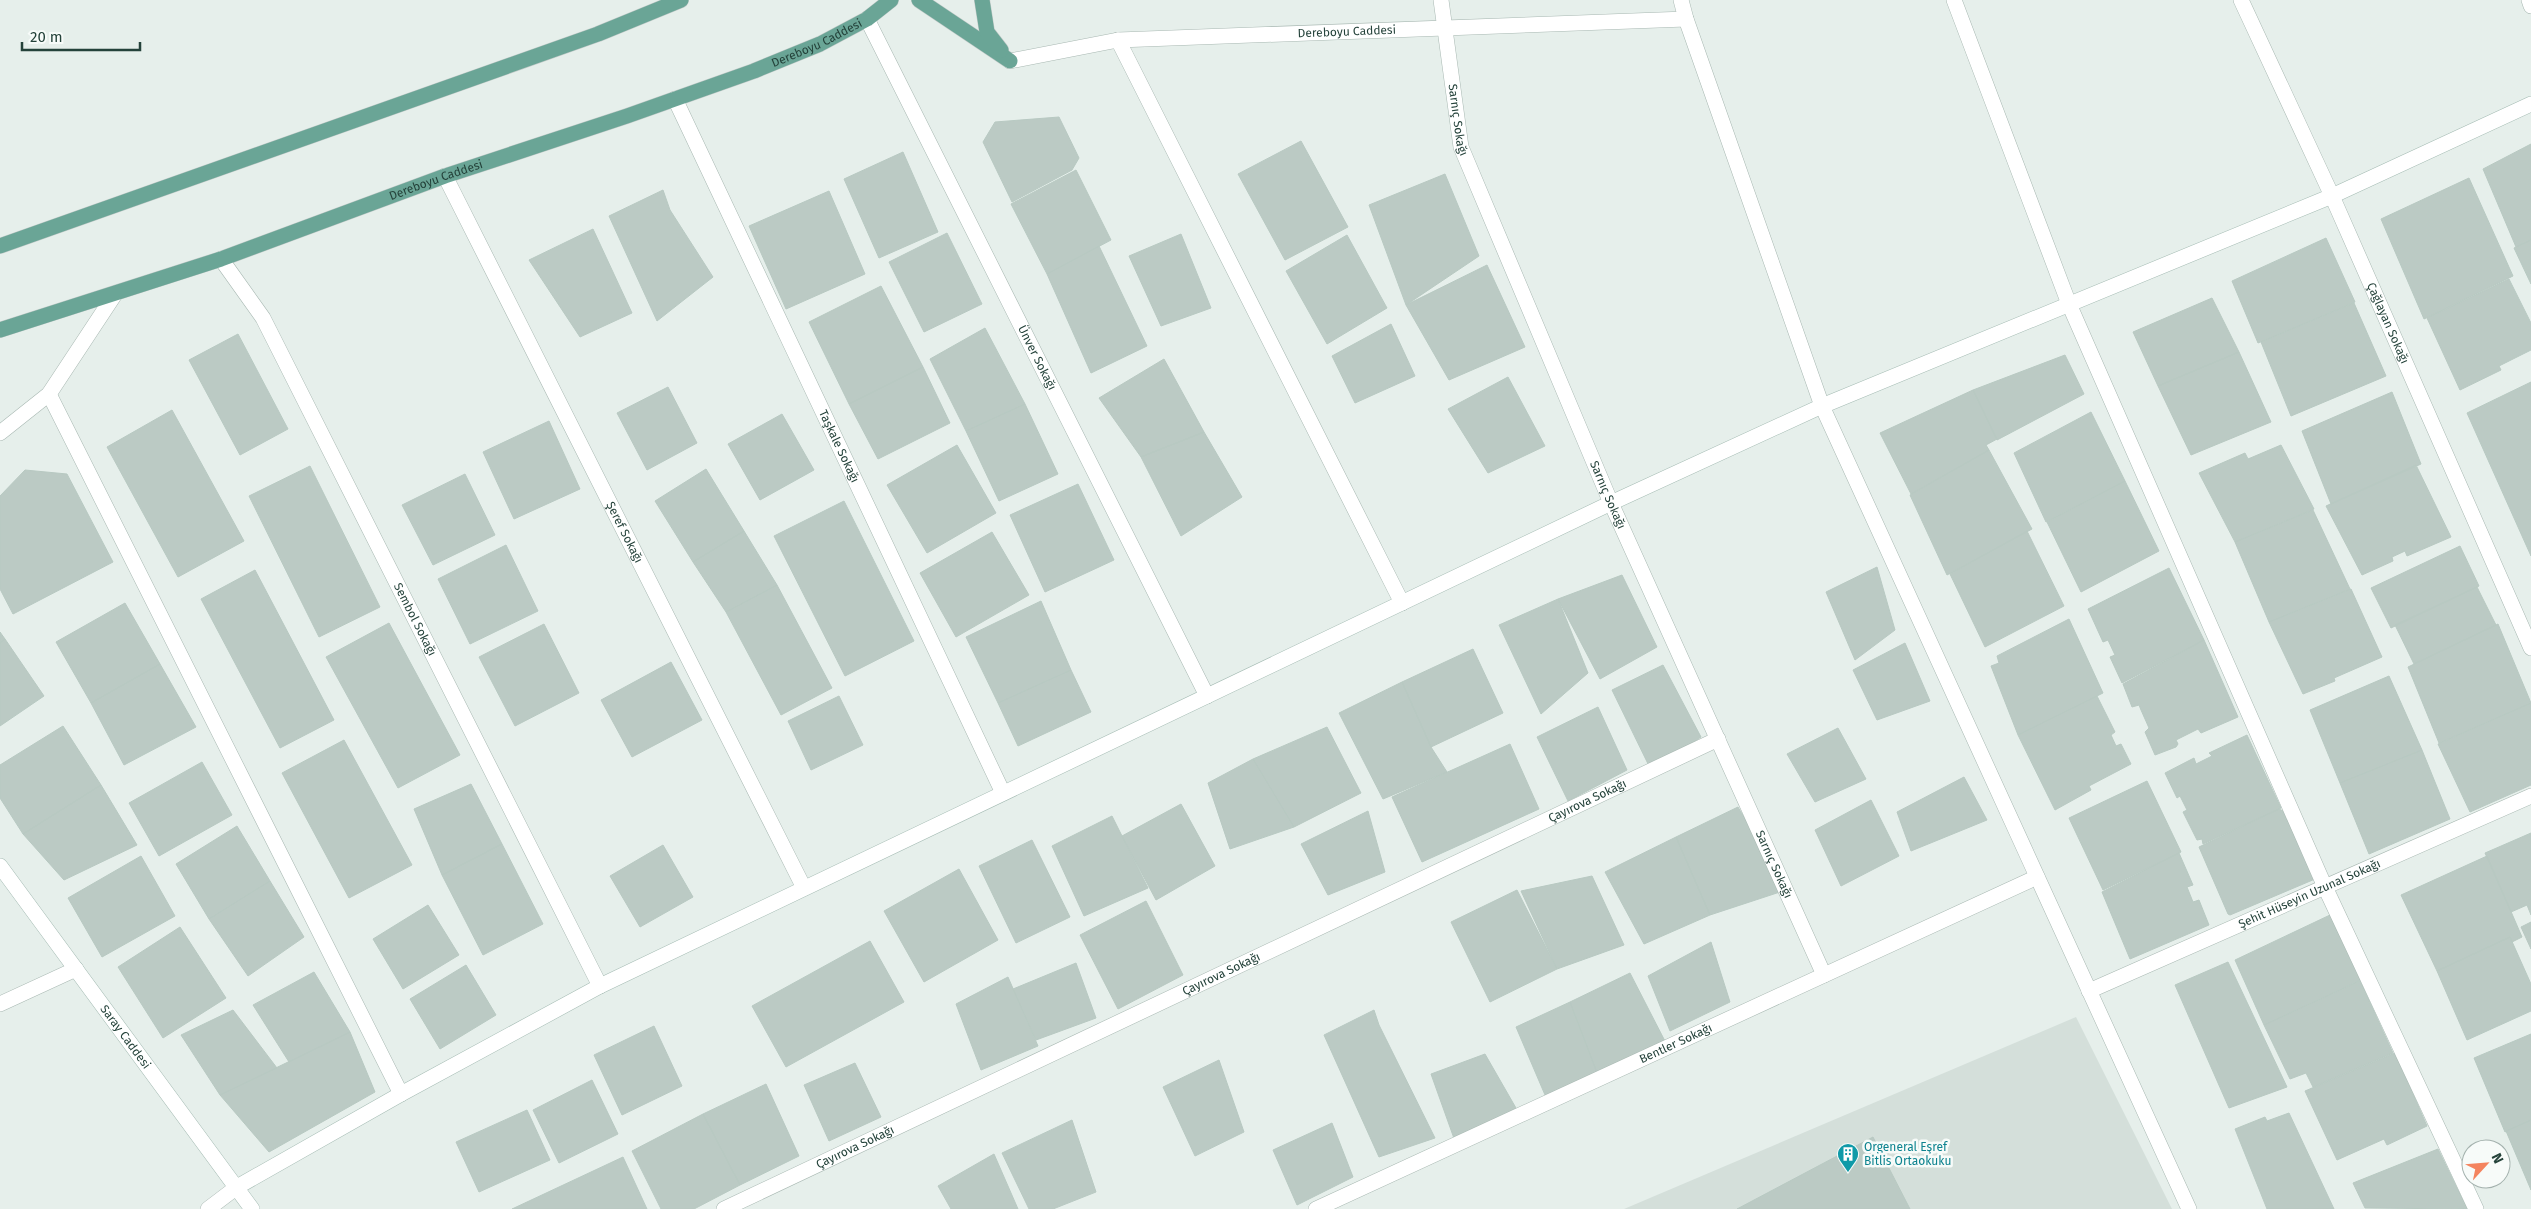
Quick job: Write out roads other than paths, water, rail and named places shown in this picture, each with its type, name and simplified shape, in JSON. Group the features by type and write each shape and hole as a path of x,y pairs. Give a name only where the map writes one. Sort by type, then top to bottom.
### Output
{"main road":[{"path":"0,246 598,34 681,0"},
{"name":"Dereboyu Caddesi","path":"0,330 221,259 445,176 754,71 820,44 867,19 891,0"},
{"path":"919,0 1010,61"},
{"path":"982,0 987,32 1010,61"}],"street":[{"name":"Sarnıç Sokağı","path":"1441,0 1461,147 1611,503 1824,975"},
{"path":"1681,0 1686,19 1822,406 2189,1209"},
{"path":"1954,0 2069,304 2325,887 2476,1209"},
{"name":"Çağlayan Sokağı","path":"2241,0 2332,196 2531,648"},
{"path":"2529,0 2531,6"},
{"name":"Ünver Sokağı","path":"867,19 1207,696"},
{"name":"Dereboyu Caddesi","path":"1010,61 1118,40 1686,19"},
{"path":"1118,40 1402,603"},
{"name":"Taşkale Sokağı","path":"675,99 1003,793"},
{"path":"208,1209 237,1187 401,1094 600,986 1611,503 1822,406 2332,196 2531,104"},
{"name":"Şeref Sokağı","path":"445,176 804,888"},
{"name":"Sembol Sokağı","path":"221,259 263,318 600,986"},
{"path":"0,433 49,394 115,294"},
{"path":"49,394 401,1094"},
{"name":"Çayırova Sokağı","path":"724,1209 1718,738"},
{"name":"Şehit Hüseyin Uzunal Sokağı","path":"2089,991 2531,796"},
{"name":"Saray Caddesi","path":"0,866 252,1209"},
{"name":"Bentler Sokağı","path":"1316,1209 2037,877"},
{"path":"0,1004 76,969"}],"place":[{"name":"Orgeneral Eşref Bitlis Ortaokuku","path":"1848,1173"}]}
